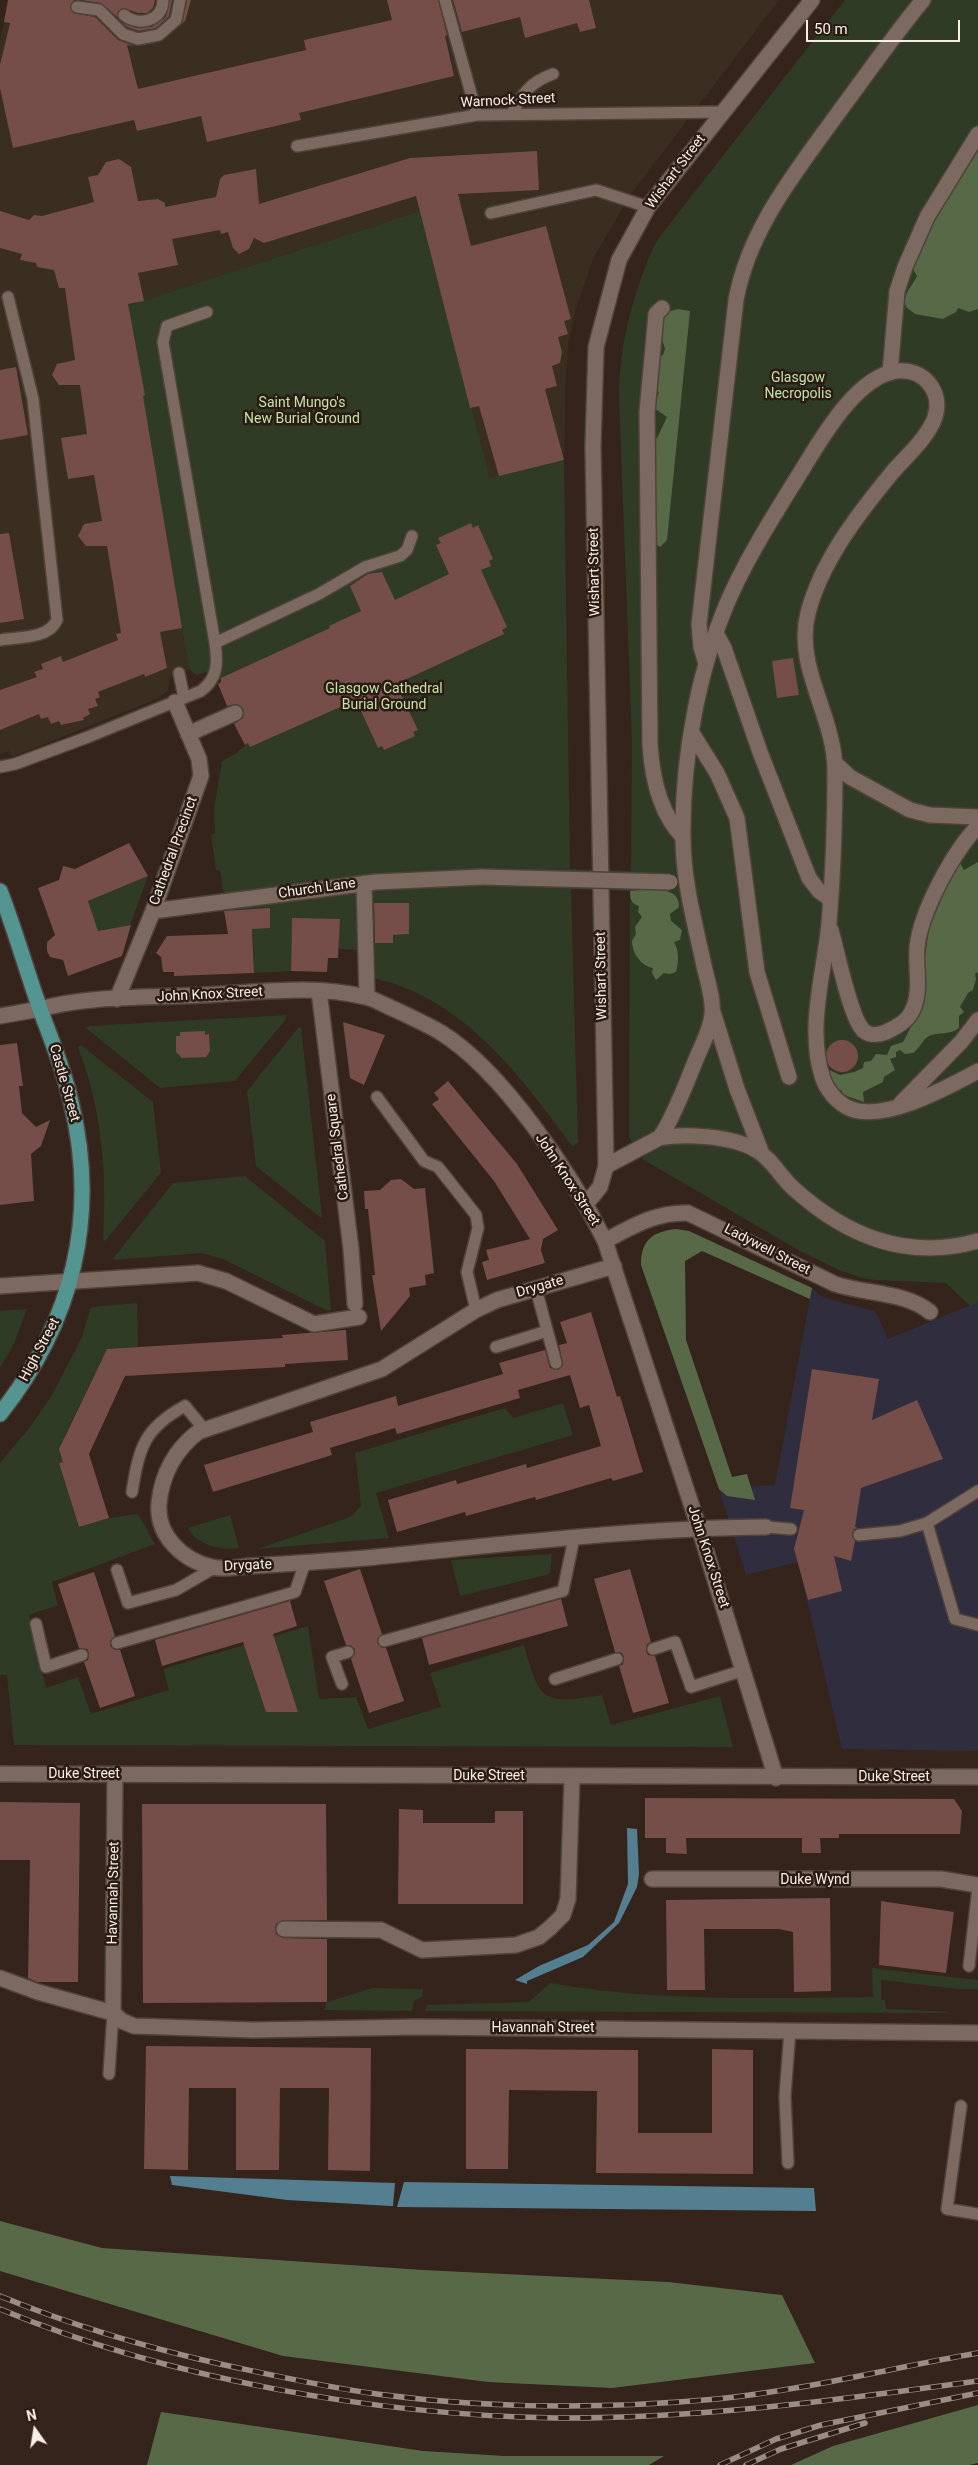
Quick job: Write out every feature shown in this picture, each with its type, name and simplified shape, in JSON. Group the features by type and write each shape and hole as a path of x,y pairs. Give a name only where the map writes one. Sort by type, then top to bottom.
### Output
{"main road":[{"name":"Castle Street","path":"0,891 71,1100 81,1158 82,1202 80,1238 71,1282"},
{"name":"High Street","path":"0,1414 40,1355 58,1318 71,1282"}],"street":[{"name":"Wishart Street","path":"586,1204 600,1187 606,1166 593,447 596,347 619,260 648,207 812,0"},
{"path":"706,664 701,647 699,624 736,300 743,270 762,225 784,189 923,0"},
{"path":"890,373 896,292 905,267 927,217 978,134"},
{"path":"662,308 656,314 648,384 650,744 654,776 661,802 669,821 683,837"},
{"path":"762,1154 737,1089 713,1011 686,881 683,837 684,793 692,733 706,664 716,633 727,603 748,560 819,443 855,397 872,382 890,373 911,372 924,378 935,391 936,412 926,433 875,494 846,535 826,569 810,604 805,631 805,652 826,715 835,763 829,922 818,1012 822,1075 834,1097 852,1109 873,1112 896,1108 953,1085 978,1071"},
{"path":"716,633 724,648 760,752 809,878 819,891 830,899"},
{"name":"Cathedral Precinct","path":"117,1000 152,911 201,776 199,759 188,734 179,700"},
{"path":"188,734 234,713"},
{"path":"692,733 718,772 737,818 757,972 789,1077"},
{"path":"835,763 850,777 910,810 930,815 978,817"},
{"path":"829,922 858,1023 870,1034 876,1035 892,1029 907,1019 915,1004 918,941 928,909 956,853 978,826"},
{"name":"Church Lane","path":"152,911 364,883 482,877 686,881"},
{"path":"364,883 367,997"},
{"name":"John Knox Street","path":"0,1016 59,1004 320,991 367,997 441,1033 484,1070 511,1098 541,1137 586,1204 605,1241 699,1528 776,1778"},
{"name":"Cathedral Square","path":"0,1286 198,1273 226,1281 314,1324 357,1310 320,991"},
{"path":"659,1138 672,1116 704,1040 713,1011"},
{"path":"896,1108 961,1042 978,1020"},
{"path":"606,1166 659,1138 686,1135 735,1142 753,1148 762,1154 791,1187 812,1204 856,1233 879,1242 926,1248 950,1248 978,1241"},
{"name":"Ladywell Street","path":"605,1241 652,1217 673,1212 688,1213 835,1284 854,1290 913,1300 930,1312"},
{"name":"Drygate","path":"614,1266 497,1300 476,1310 382,1369 204,1429 189,1439 173,1459 163,1482 159,1506 162,1526 173,1545 201,1564 214,1568 305,1563 699,1528 766,1527"},
{"name":"Duke Street","path":"0,1774 776,1778 978,1777"},
{"name":"Havannah Street","path":"113,2012 115,1774"},
{"path":"284,1929 382,1930 422,1950 516,1945 539,1937 563,1915 568,1899 572,1777"},
{"name":"Duke Wynd","path":"652,1879 941,1879 978,1886"},
{"name":"Havannah Street","path":"0,1978 38,1992 113,2012 122,2022 134,2026 233,2029 427,2027 978,2033"}],"lane":[{"path":"124,15 140,22 154,19 163,7 163,0"},
{"path":"77,6 100,10 123,34 138,38 159,35 176,20 180,0"},
{"path":"445,0 477,115"},
{"path":"512,114 526,89 539,78 553,74"},
{"name":"Warnock Street","path":"297,146 477,115 722,112"},
{"path":"492,213 596,190 648,207"},
{"path":"0,640 43,634 54,626 57,620 32,399 8,297"},
{"path":"0,767 15,764 88,737 201,691 213,679 218,661 163,342 167,326 207,312"},
{"path":"215,643 319,594 365,568 400,556 407,550 412,536"},
{"path":"179,673 179,700"},
{"path":"377,1097 424,1162 438,1167 476,1215 478,1228 467,1272 476,1310"},
{"path":"536,1288 556,1363"},
{"path":"496,1347 547,1331"},
{"path":"132,1492 137,1459 149,1435 163,1418 186,1406 204,1429"},
{"path":"858,1535 900,1530 927,1523 978,1491"},
{"path":"927,1523 955,1619 978,1625"},
{"path":"766,1527 791,1529"},
{"path":"384,1641 563,1591 574,1538"},
{"path":"117,1643 296,1592 305,1563"},
{"path":"117,1570 128,1603 176,1590 214,1568"},
{"path":"36,1624 46,1667 82,1655"},
{"path":"653,1649 675,1642 691,1687 744,1670"},
{"path":"342,1684 332,1657 348,1652"},
{"path":"555,1679 617,1659"},
{"path":"969,1966 978,1886"},
{"path":"109,2074 113,2012"},
{"path":"788,2163 785,2096 790,2030"},
{"path":"961,2106 947,2209 978,2214"}],"shaded area":[{"path":"8,0 779,0 631,194 594,257 577,305 569,339 566,374 564,460 490,479 420,211 128,306 189,669 170,677 168,690 159,698 12,757 9,751 0,754 0,40"},
{"path":"812,1288 822,1297 874,1311 888,1339 978,1302 978,1751 842,1749 798,1562 746,1575 719,1489 775,1485"}],"green space":[{"name":"Glasgow Necropolis","path":"845,0 978,0 978,1302 970,1306 946,1283 875,1280 862,1278 839,1270 800,1251 644,1160 629,1137 630,891 571,889 578,1143 572,1146 507,1063 456,1016 427,998 395,984 361,976 359,950 339,949 339,919 292,919 291,971 254,973 253,934 231,934 223,894 225,890 223,890 220,870 216,870 211,835 215,833 214,810 222,761 235,754 248,743 219,677 207,672 196,675 189,669 127,306 420,211 490,478 564,460 570,869 631,871 632,741 619,397 622,357 629,317 641,277 657,240","holes":["374,903 409,903 409,934 393,935 393,943 371,943"]},
{"path":"978,146 978,309 969,312 958,308 956,312 943,319 915,314 906,307 905,298 917,276 912,268 918,242"},
{"path":"678,309 690,311 667,540 660,547 656,544 656,473 643,468 639,461 640,445 657,438 667,417 654,408 653,403 659,393 656,387 658,357 663,355 665,349 656,319 663,313"},
{"path":"978,862 978,972 975,974 976,979 973,990 968,993 960,1007 964,1012 959,1016 959,1028 952,1032 929,1036 913,1053 905,1054 900,1050 896,1052 896,1057 890,1059 895,1070 884,1077 883,1082 863,1092 864,1102 844,1095 830,1081 827,1069 840,1075 854,1072 863,1068 864,1062 871,1061 876,1054 887,1055 891,1046 903,1042 917,1015 929,928 955,867 960,863 964,870"},
{"path":"148,876 130,926 107,961 88,901"},
{"path":"660,890 674,895 678,900 679,907 670,914 671,921 682,930 680,940 674,942 678,956 676,972 664,973 656,980 652,973 653,968 641,962 635,954 632,941 636,934 635,927 642,917 638,912 639,906 634,904 630,896 630,891"},
{"path":"287,1015 285,1020 235,1081 160,1088 86,1028 89,1026"},
{"path":"301,1027 321,1218 256,1166 247,1091 298,1028"},
{"path":"81,1045 153,1102 161,1173 105,1241 103,1240 104,1190 101,1142 93,1094 78,1047"},
{"path":"245,1176 325,1241 331,1310 328,1311 223,1259 202,1253 112,1260 173,1183"},
{"path":"676,1229 689,1231 812,1288 810,1299 702,1251 685,1261 686,1340 732,1477 747,1474 755,1500 727,1496 719,1489 641,1265 643,1249 650,1238 661,1232"},
{"path":"137,1303 138,1347 107,1349 64,1437 63,1462 59,1463 79,1527 109,1518 138,1514 155,1544 52,1582 58,1605 29,1615 46,1688 78,1677 91,1714 169,1690 163,1669 308,1626 319,1699 356,1697 368,1729 441,1707 430,1673 524,1645 535,1679 540,1689 547,1696 556,1699 568,1699 602,1695 611,1725 720,1696 733,1747 14,1745 7,1675 0,1675 0,1463 30,1427 52,1395 82,1337 91,1307"},
{"path":"27,1309 13,1346 0,1368 0,1311"},
{"path":"563,1403 573,1435 376,1493 389,1538 257,1549 353,1515 361,1505 355,1453 505,1408 513,1418"},
{"path":"230,1515 239,1548 225,1549 203,1543 188,1528"},
{"path":"552,1554 550,1574 460,1596 451,1560"},
{"path":"872,1968 978,1980 978,1989 958,1989 881,1980 881,2000 885,2000 886,2009 952,2012 942,2013 425,2011 427,2005 529,2002 550,1983 630,1993 711,1998 873,1997"},
{"path":"373,1988 423,1989 422,1997 414,2001 412,2011 324,2010 327,2002"},
{"path":"0,2221 102,2248 423,2270 668,2282 782,2295 815,2363 612,2388 488,2382 283,2356 0,2271"},
{"path":"978,2405 978,2463 969,2465 791,2465 833,2446"},
{"path":"161,2412 423,2451 505,2456 664,2456 649,2465 147,2465"}],"water":[{"path":"627,1828 637,1829 639,1874 637,1887 619,1923 583,1957 527,1981 527,1984 515,1980 539,1966 588,1945 614,1922 628,1884"},
{"path":"170,2176 395,2183 393,2206 391,2206 287,2200 172,2185"},
{"path":"404,2182 814,2188 816,2211 397,2207"}],"building":[{"path":"8,0 74,0 70,6 73,13 95,17 118,40 134,46 127,45 138,89 306,50 304,40 392,20 387,0 438,0 447,35 445,36 454,76 299,113 301,120 207,142 201,116 137,131 134,120 13,148 0,88 0,65 10,23 4,22"},
{"path":"81,0 155,0 153,8 147,13 138,13 124,8 118,11 117,17 101,3"},
{"path":"170,0 172,0 169,16 156,28 139,31 122,23 136,28 152,27 166,17"},
{"path":"187,0 191,0 185,21 182,24"},
{"path":"453,0 589,0 596,28 580,32 577,23 525,38 520,17 462,32"},
{"path":"537,151 539,190 458,194 471,246 546,226 571,319 564,321 568,334 558,337 562,352 560,363 552,366 557,386 545,389 564,460 499,476 479,406 470,408 416,196 264,243 254,238 249,249 239,254 233,248 228,232 221,234 220,230 172,239 178,265 138,273 144,301 128,304 145,395 143,396 182,628 160,632 167,668 145,677 144,674 98,692 100,697 95,699 98,706 88,709 90,714 83,718 84,720 61,725 59,721 51,724 48,717 41,719 39,714 0,730 0,690 37,677 34,672 43,669 41,664 61,656 63,662 118,640 116,634 121,633 107,546 86,546 78,536 84,524 102,521 94,475 68,479 61,438 87,434 80,385 59,385 52,375 57,364 75,360 65,288 59,288 54,270 37,267 36,263 20,260 22,254 0,248 0,211 29,220 34,215 42,216 94,202 88,177 98,175 106,162 119,159 131,167 138,201 158,199 165,203 165,207 216,197 220,179 224,175 256,169 259,204 410,158"},
{"path":"16,367 28,435 0,440 0,370"},
{"path":"471,523 473,528 478,525 493,559 489,561 491,566 481,570 507,627 502,630 504,634 396,684 418,730 413,732 415,736 384,750 382,746 378,748 356,700 250,747 248,743 245,745 234,724 243,718 244,710 236,704 227,706 218,684 221,682 221,678 330,628 329,626 361,611 350,586 368,574 382,572 395,600 449,574 436,545 441,543 438,538"},
{"path":"9,533 24,619 0,623 0,534"},
{"path":"793,658 799,695 777,698 772,661"},
{"path":"129,843 148,876 88,901 98,931 131,925 122,956 68,976 63,960 50,957 47,951 47,942 55,935 38,888 59,880 63,866 75,869"},
{"path":"374,903 409,903 409,934 393,935 393,943 375,943"},
{"path":"270,908 270,928 252,929 254,973 174,976 174,972 163,972 161,957 156,953 167,936 228,934 224,911"},
{"path":"292,918 340,919 338,958 328,958 327,972 291,971"},
{"path":"343,1022 385,1035 364,1085 350,1078"},
{"path":"205,1031 205,1035 209,1034 210,1051 206,1057 182,1058 176,1052 176,1036 180,1036 180,1032"},
{"path":"842,1040 853,1045 858,1056 853,1067 842,1072 831,1067 826,1056 831,1045"},
{"path":"17,1043 23,1086 19,1086 22,1113 36,1127 50,1120 41,1146 31,1154 34,1201 0,1205 0,1045"},
{"path":"448,1081 517,1164 558,1230 543,1239 541,1250 545,1263 487,1280 482,1262 489,1260 486,1250 530,1239 494,1181 432,1104 439,1099 434,1093"},
{"path":"401,1179 414,1189 425,1188 434,1273 425,1275 426,1285 409,1288 410,1296 381,1331 372,1275 375,1275 368,1209 365,1209 364,1191 380,1190 391,1180"},
{"path":"591,1312 617,1397 620,1396 643,1472 613,1481 611,1478 536,1500 535,1497 466,1516 465,1512 397,1532 388,1500 456,1480 457,1484 526,1464 527,1468 601,1446 589,1405 580,1408 570,1375 518,1390 520,1398 397,1434 395,1428 330,1448 332,1455 213,1492 204,1465 313,1432 310,1422 396,1396 398,1406 503,1374 499,1363 545,1350 550,1368 558,1370 563,1364 559,1345 567,1343 560,1322"},
{"path":"346,1330 348,1360 285,1364 285,1367 125,1376 89,1454 109,1518 79,1527 59,1463 63,1462 59,1449 107,1349 283,1338 282,1335"},
{"path":"812,1369 879,1379 872,1420 917,1400 943,1459 861,1488 855,1527 858,1528 854,1529 852,1535 855,1541 851,1561 834,1556 842,1591 808,1600 794,1549 804,1510 790,1508"},
{"path":"360,1569 382,1634 377,1639 377,1643 382,1648 386,1648 404,1701 369,1713 351,1659 355,1654 355,1649 350,1645 346,1645 324,1581"},
{"path":"630,1569 651,1642 647,1644 646,1651 648,1655 655,1656 669,1703 633,1713 619,1666 623,1664 624,1657 622,1653 615,1652 594,1579"},
{"path":"94,1572 115,1636 110,1641 110,1646 115,1650 120,1650 135,1696 100,1708 84,1662 88,1660 89,1653 87,1649 79,1648 58,1584"},
{"path":"561,1599 568,1626 429,1665 422,1638"},
{"path":"290,1601 297,1626 273,1634 298,1712 266,1712 243,1642 162,1666 155,1640"},
{"path":"645,1798 954,1799 962,1811 960,1834 839,1834 839,1838 820,1838 821,1853 802,1853 802,1838 686,1838 687,1854 666,1853 666,1838 645,1838"},
{"path":"0,1802 80,1803 78,1982 37,1982 28,1978 30,1860 0,1860"},
{"path":"142,1804 326,1804 327,1920 284,1920 276,1924 275,1929 276,1934 283,1938 327,1939 327,2002 143,2003"},
{"path":"399,1809 423,1810 423,1823 495,1823 495,1811 523,1811 523,1904 398,1904"},
{"path":"830,1898 831,1991 794,1992 793,1932 779,1929 704,1929 705,1990 667,1990 666,1900"},
{"path":"881,1901 954,1912 946,1973 879,1965"},
{"path":"146,2046 371,2048 370,2171 328,2170 329,2088 280,2088 279,2170 236,2170 236,2088 189,2088 188,2170 144,2169"},
{"path":"466,2049 638,2050 638,2133 712,2133 712,2049 753,2050 753,2174 596,2173 597,2091 509,2090 508,2169 466,2169"}],"railway":[{"path":"0,2296 108,2334 220,2364 357,2391 462,2403 590,2406 717,2399 783,2390 978,2353"},
{"path":"0,2309 65,2334 133,2355 202,2373 273,2389 416,2410 556,2418 662,2415 767,2407 978,2381"},
{"path":"720,2465 776,2439 821,2425 978,2393"},
{"path":"746,2465 781,2449 865,2423"}],"park label":[{"name":"Saint Mungo's New Burial Ground","path":"302,412"},
{"name":"Glasgow Cathedral Burial Ground","path":"384,698"}]}
